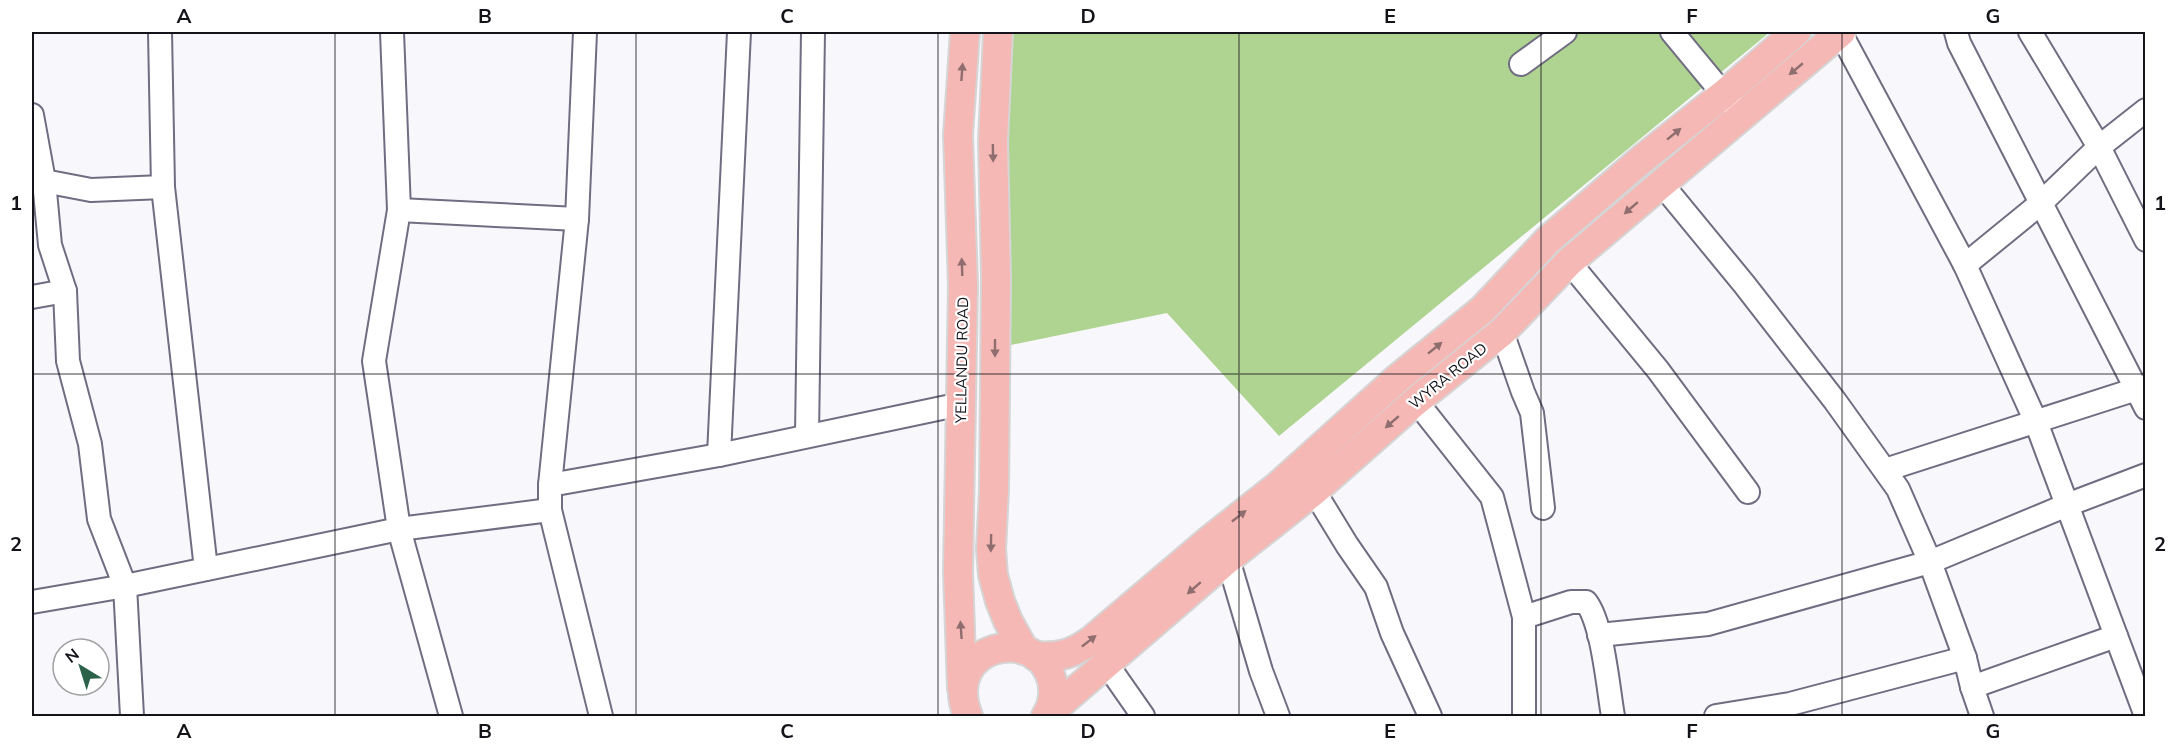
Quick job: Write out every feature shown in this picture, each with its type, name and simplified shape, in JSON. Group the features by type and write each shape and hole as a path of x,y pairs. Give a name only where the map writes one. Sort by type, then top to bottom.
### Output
{"main road":[{"name":"YELLANDU ROAD","path":"963,706 958,572 963,285 958,135 965,32"},
{"path":"998,32 993,141 996,290 994,490 991,549 993,575 1000,601 1008,621 1030,653"},
{"name":"WYRA ROAD","path":"1047,715 1228,559 1314,491 1416,401 1502,332 1569,262 1660,183 1733,105 1796,32"},
{"name":"WYRA ROAD","path":"963,706 965,675 973,663 984,654 997,648 1011,647 1030,653 1064,656 1092,640 1211,538 1278,486 1397,379 1482,310 1548,240 1641,160 1733,105 1841,32"},
{"name":"WYRA ROAD","path":"1030,653 1048,671 1054,689 1053,702 1047,715"}],"street":[{"path":"160,32 163,187 206,569"},
{"path":"392,32 399,210 374,361 399,529 451,717"},
{"path":"585,32 578,219 550,485 550,510 601,717"},
{"path":"719,455 739,32"},
{"path":"807,435 813,32"},
{"path":"1521,64 1565,32"},
{"path":"1672,32 1733,105"},
{"path":"1841,32 1965,265 2036,422 2144,716"},
{"path":"2030,32 2099,147 2145,240"},
{"path":"1886,470 2036,422 2142,394 2041,203 1961,35"},
{"path":"1965,265 2041,203 2099,147 2145,111"},
{"path":"32,116 44,181 50,244 65,291 68,361 90,444 99,519 125,586 132,717"},
{"path":"44,181 91,190 163,187"},
{"path":"1660,183 1744,284 1835,401 1898,489 1930,562 1965,658 1982,717"},
{"path":"399,210 578,219"},
{"path":"1569,262 1658,370 1748,492"},
{"path":"32,297 65,291"},
{"path":"1502,332 1532,413 1543,508"},
{"path":"1416,401 1492,496 1524,617 1524,717"},
{"path":"550,485 719,455 961,404"},
{"path":"1599,635 1708,624 1930,562 2145,475"},
{"path":"1314,491 1376,587 1392,633 1430,717"},
{"path":"32,602 125,586 399,529 550,510"},
{"path":"1228,559 1261,671 1278,717"},
{"path":"1524,617 1571,602 1586,602 1590,607 1599,635 1612,717"},
{"path":"1972,687 2116,636"},
{"path":"1716,717 1790,704 1965,658"},
{"path":"1106,663 1143,717"}],"green space":[{"path":"1013,32 1770,32 1279,436 1167,313 996,348"}]}
